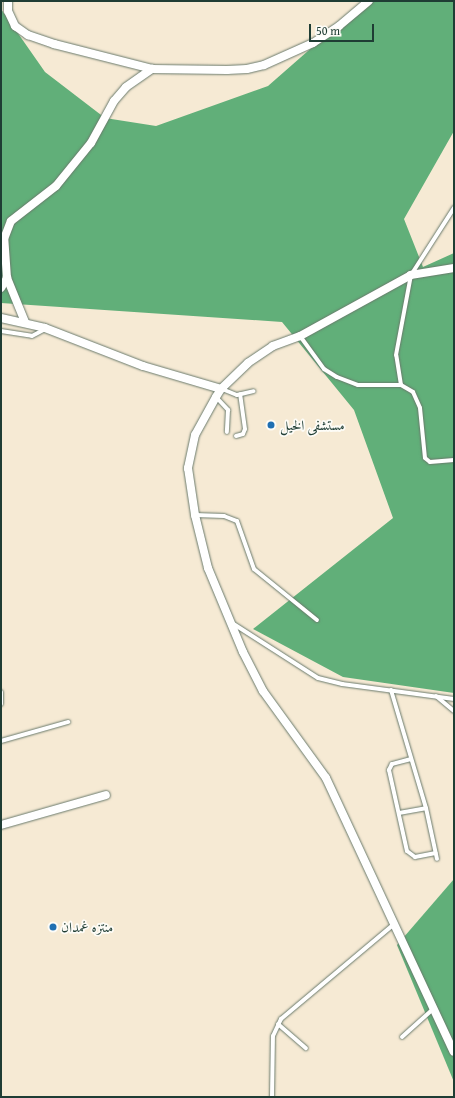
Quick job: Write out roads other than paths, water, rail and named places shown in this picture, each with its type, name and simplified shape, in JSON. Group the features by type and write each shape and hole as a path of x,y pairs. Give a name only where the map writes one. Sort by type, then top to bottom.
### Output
{"street":[{"path":"8,1 8,11 15,26 28,35 152,69 247,70 264,65 313,43 339,26 369,1"},
{"path":"25,322 7,278 4,239 11,221 56,186 91,143 114,101 126,87 152,69"},
{"path":"454,268 411,275 300,336 268,349 248,363 221,389 216,397 195,435 190,452 188,468 195,515 208,568 243,652 263,691 326,778 432,1010 454,1052"},
{"path":"1,288 7,278"},
{"path":"1,318 25,322 45,328 143,366 221,389"},
{"path":"1,825 106,795"}],"lane":[{"path":"401,384 396,355 411,275 454,208"},
{"path":"1,331 32,336 45,328"},
{"path":"300,336 324,369 337,377 358,384 401,384 413,392 418,399 425,458 430,462 454,460"},
{"path":"221,389 240,394 254,391"},
{"path":"236,436 243,434 245,429 240,394"},
{"path":"216,397 228,410 227,432"},
{"path":"195,515 224,516 237,521 254,569 317,620"},
{"path":"232,623 318,678 342,684 454,698"},
{"path":"391,690 426,808 438,859"},
{"path":"1,692 1,704"},
{"path":"435,696 454,711"},
{"path":"1,741 68,722"},
{"path":"411,759 392,764 389,770 408,853 417,857 436,853"},
{"path":"398,813 426,808"},
{"path":"272,1097 273,1036 278,1024 288,1012 393,925"},
{"path":"402,1037 432,1010"},
{"path":"278,1024 306,1048"}],"place":[{"name":"مستشفى الخيل","path":"271,425"},
{"name":"منتزه غمدان","path":"53,927"}]}
